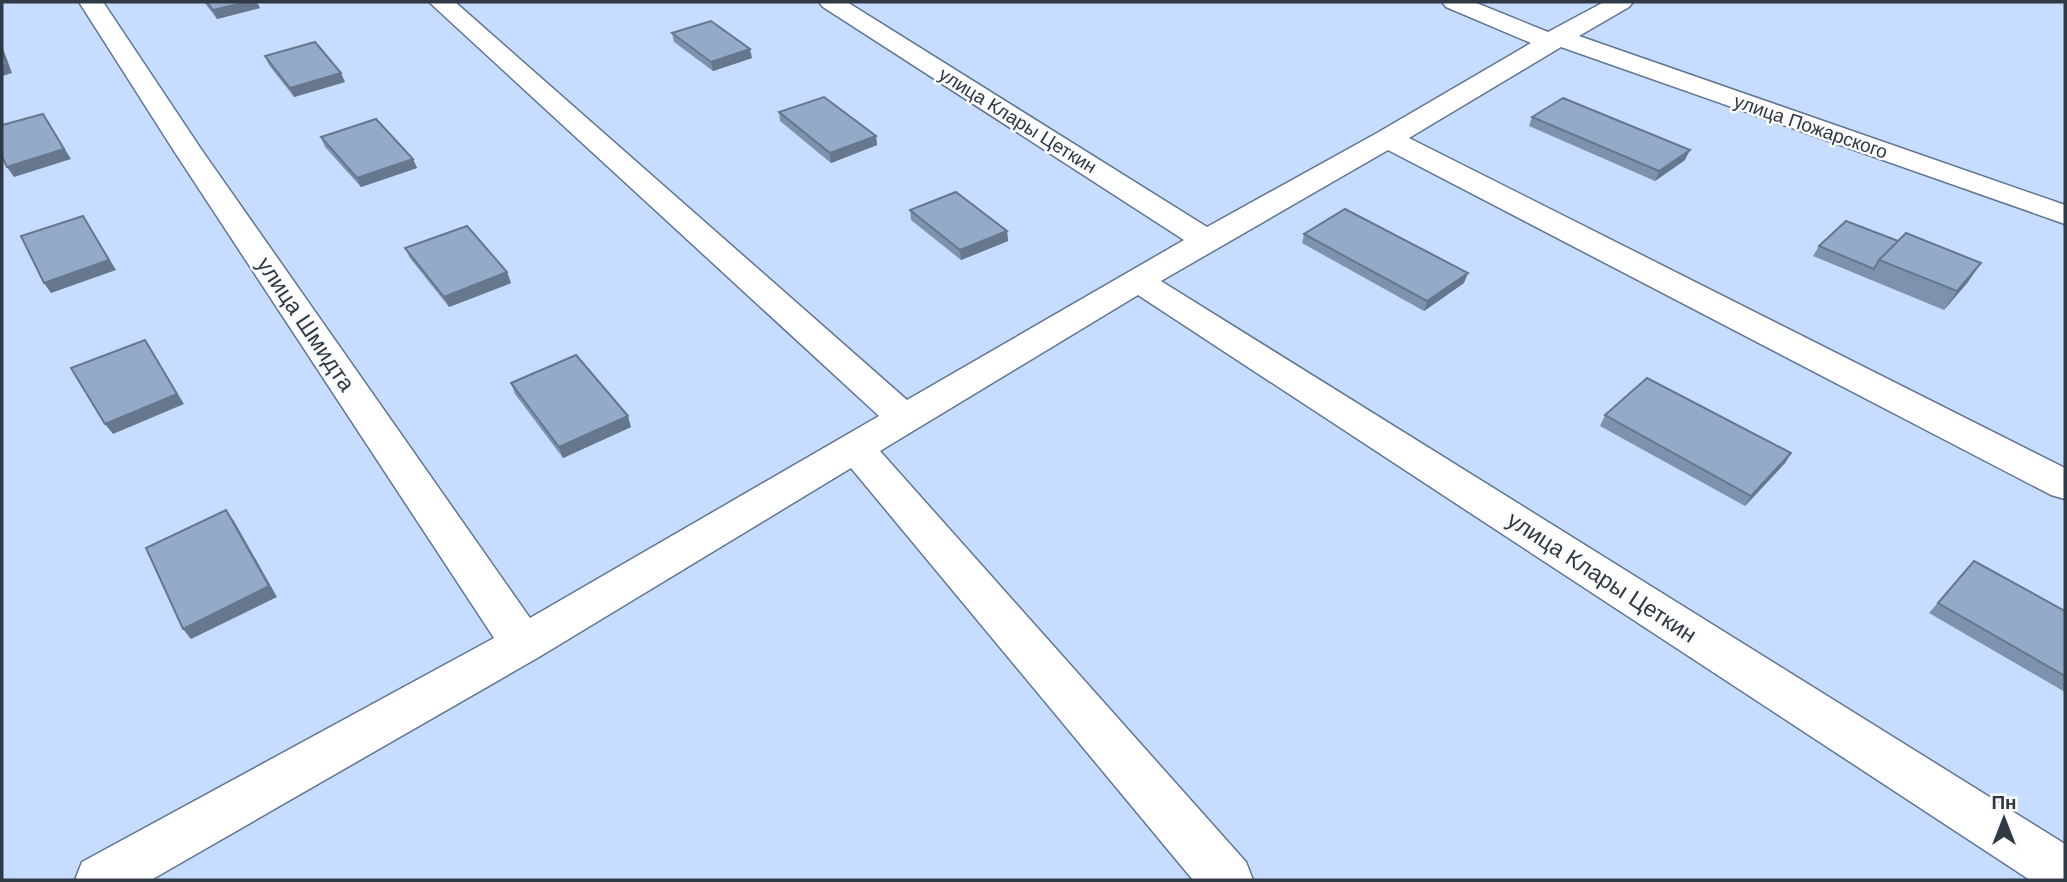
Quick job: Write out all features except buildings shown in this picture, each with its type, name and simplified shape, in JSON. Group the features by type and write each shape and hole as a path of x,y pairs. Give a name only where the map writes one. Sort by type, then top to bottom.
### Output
{"street":[{"name":"улица Шмидта","path":"91,2 196,162 523,644"},
{"path":"441,2 904,418"},
{"name":"улица Клары Цеткин","path":"831,2 1205,239"},
{"name":"улица Пожарского","path":"1454,2 2065,215"},
{"path":"100,880 523,644 1205,239 1388,139 1621,2"},
{"path":"1388,139 2065,485"},
{"name":"улица Клары Цеткин","path":"1138,281 2065,873"},
{"path":"855,447 1227,880"}]}
